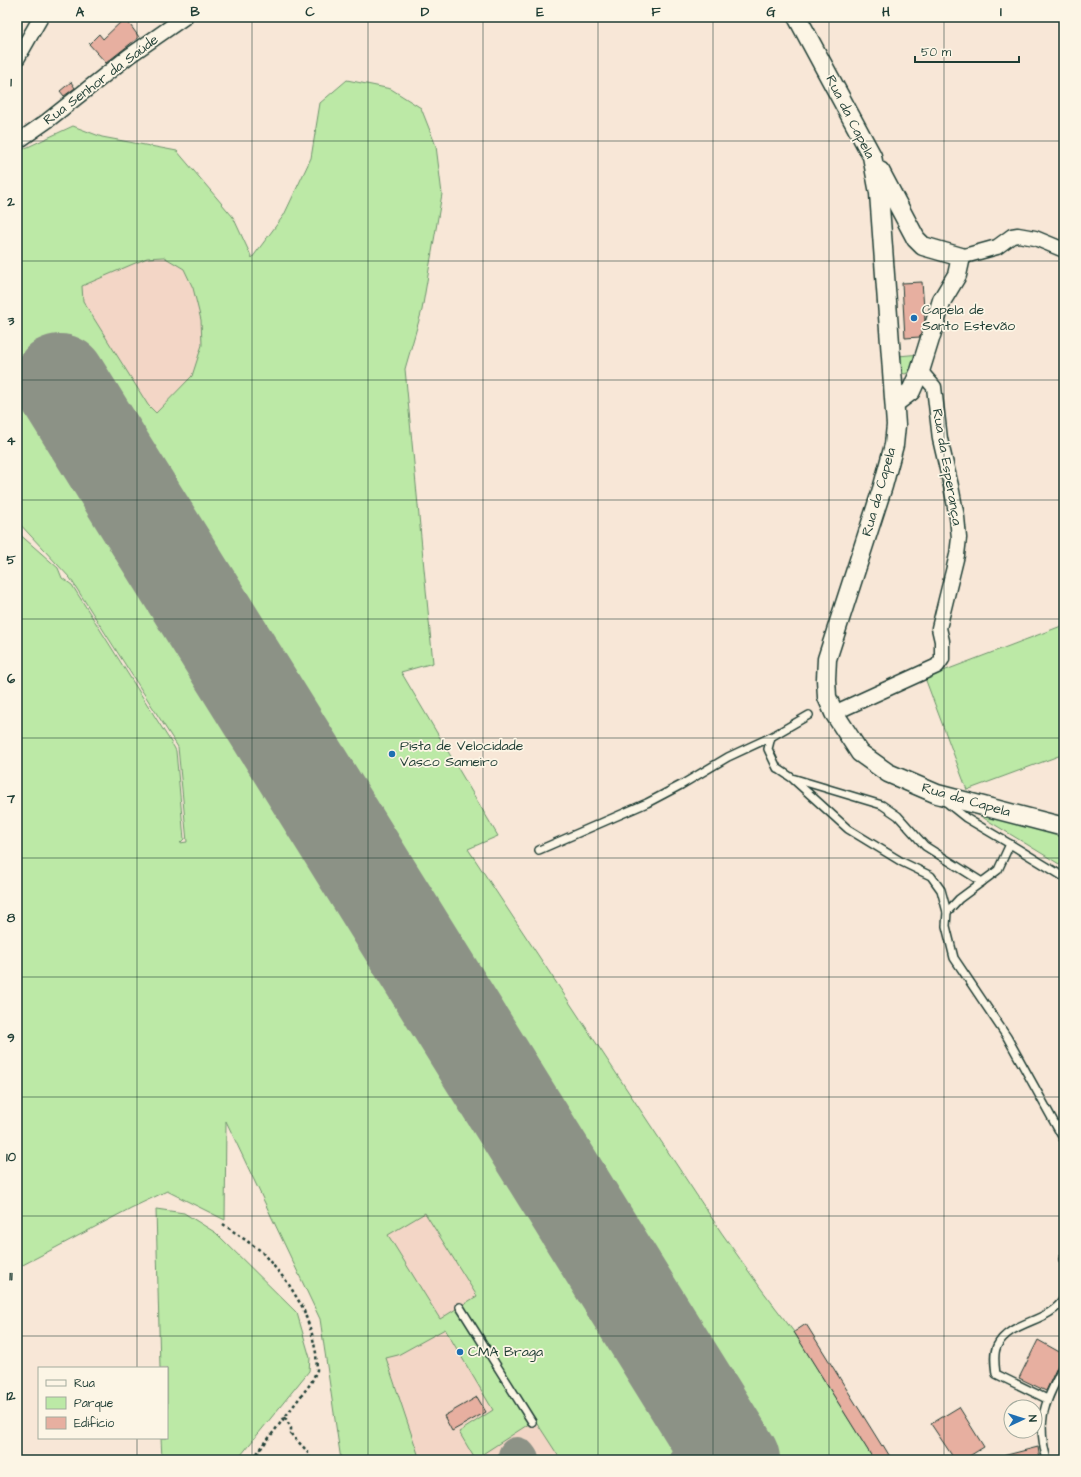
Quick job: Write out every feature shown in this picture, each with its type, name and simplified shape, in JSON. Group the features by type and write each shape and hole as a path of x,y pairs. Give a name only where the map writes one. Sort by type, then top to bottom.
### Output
{"street":[{"path":"17,59 41,17"},
{"name":"Rua Senhor da Saúde","path":"18,141 47,121 129,56 185,17"},
{"name":"Rua da Capela","path":"797,17 872,156 879,193 896,425 894,445 884,486 827,659 827,697 834,714 860,753 888,773 933,792 1064,827"},
{"path":"872,156 916,239 923,246 961,257 997,247 1012,236 1018,235 1035,238 1064,250"},
{"path":"895,403 911,391 920,371 942,300 957,275 961,257"},
{"name":"Rua da Esperança","path":"834,714 937,666 942,659 942,641 939,628 959,538 957,517 940,439 934,387 920,371"}],"lane":[{"path":"539,850 647,803 728,757 771,737 809,715"},
{"path":"771,737 768,750 777,768 792,778 848,829 902,862 931,876 941,890 947,912 946,926 954,958 1007,1036 1064,1140"},
{"path":"792,778 882,805 898,816 925,846 982,882"},
{"path":"933,792 966,818 1064,877"},
{"path":"947,912 958,899 998,870 1010,844"},
{"path":"1047,1399 996,1374 995,1360 997,1347 1005,1336 1022,1325 1050,1313 1061,1304 1064,1298"},
{"path":"460,1306 532,1422"},
{"path":"1047,1460 1043,1447 1042,1420 1047,1399 1064,1364"}],"path":[{"path":"223,1224 261,1251 288,1283 303,1308 312,1334 316,1353 317,1370 311,1383 252,1460"},
{"path":"285,1417 291,1428 292,1434 307,1451 311,1460"}],"shaded area":[{"path":"161,225 218,322 190,402 811,1460 393,1460 265,1048 238,851 50,493 17,256"}],"green space":[{"path":"347,80 391,89 421,108 436,146 442,194 422,310 405,369 433,663 401,672 498,836 468,849 721,1232 794,1332 874,1460 759,1460 571,1161 81,366 38,393 689,1436 690,1444 669,1460 561,1460 535,1420 475,1459 459,1432 493,1410 445,1329 398,1355 386,1358 420,1460 341,1460 320,1319 226,1121 225,1220 167,1191 131,1208 17,1268 17,532 58,568 62,578 72,585 174,747 176,751 184,839 180,843 187,842 178,747 70,578 17,521 17,152 73,126 102,137 177,151 233,217 252,258 284,215 311,158 320,103","holes":["164,257 184,269 193,288 201,320 202,345 192,376 156,413 148,405 83,301 82,286 147,258","425,1213 477,1296 440,1319 388,1235"]},
{"path":"921,354 911,371 905,374 900,372 898,356"},
{"path":"1064,625 1064,754 967,790 925,678"},
{"path":"969,809 1064,836 1064,867"},
{"path":"156,1209 184,1213 216,1233 297,1313 310,1358 309,1371 237,1460 162,1460 161,1439 168,1439 168,1367 160,1367"}],"building":[{"path":"125,18 139,37 106,63 89,44 99,34 103,39"},
{"path":"71,82 75,88 64,96 60,91"},
{"name":"Capela de Santo Estevão","path":"922,282 925,321 920,337 905,338 902,283"},
{"path":"806,1324 892,1460 874,1460 794,1332"},
{"path":"1038,1340 1063,1354 1046,1391 1019,1378"},
{"path":"477,1397 486,1412 452,1431 444,1416"},
{"path":"959,1407 984,1447 963,1460 955,1460 931,1424"},
{"path":"1038,1447 1040,1460 1004,1460 1003,1456"}],"taxiway":[{"path":"688,1460 704,1450 707,1446 711,1437 709,1423"},
{"path":"517,1456 520,1460"}],"runway":[{"path":"60,381 733,1460"}],"place":[{"name":"Capela de Santo Estevão","path":"914,318"},
{"name":"Pista de Velocidade Vasco Sameiro","path":"392,754"},
{"name":"CMA Braga","path":"460,1352"}]}
